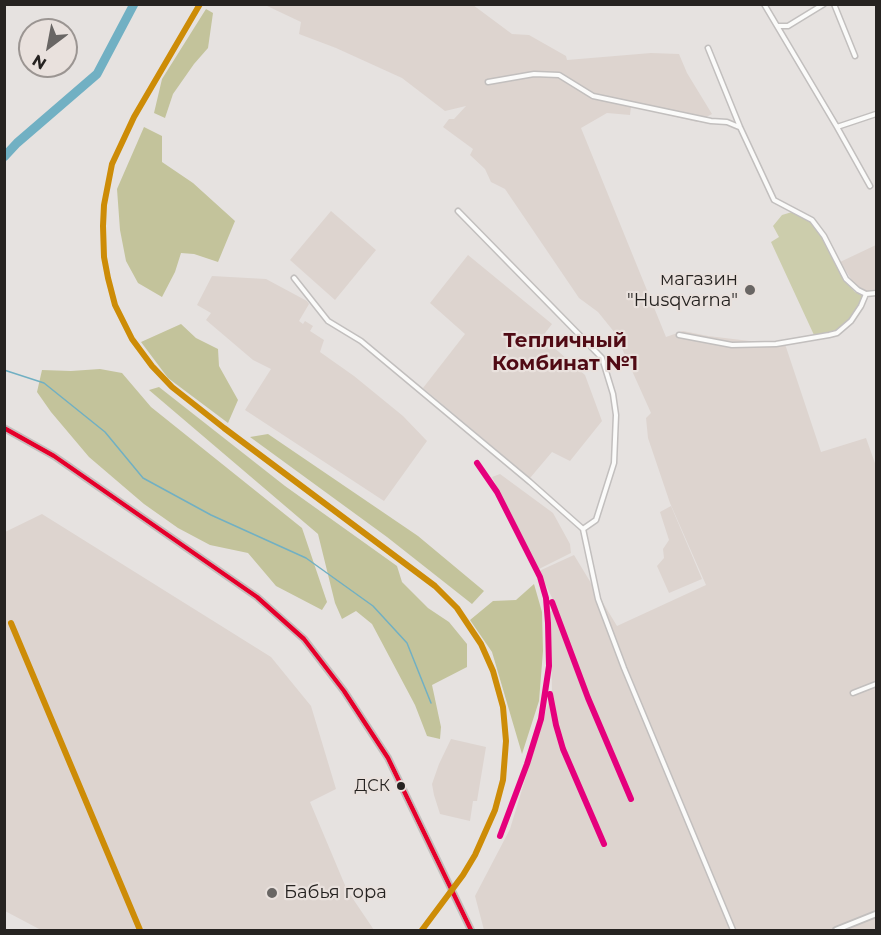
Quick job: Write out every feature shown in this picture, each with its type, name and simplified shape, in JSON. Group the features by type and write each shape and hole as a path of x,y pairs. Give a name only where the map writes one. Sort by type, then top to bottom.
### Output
{"street":[{"path":"764,4 870,186"},
{"path":"777,26 788,26 824,4"},
{"path":"834,4 855,56"},
{"path":"708,48 740,127 774,200 812,220 824,236 846,279 866,294 876,293"},
{"path":"488,82 534,74 559,75 593,96 711,122 727,122 740,127"},
{"path":"837,127 876,114"},
{"path":"458,211 602,358 613,394 616,415 614,463 596,520 582,529"},
{"path":"294,278 328,321 361,341 530,482 582,529 598,599 624,668 733,930"},
{"path":"679,335 732,345 776,344 829,335 837,333 850,321 861,306 866,294"},
{"path":"4,428 54,456 248,590 304,639 345,691 388,758 471,930"},
{"path":"853,693 876,684"},
{"path":"836,930 876,914"}],"shaded area":[{"path":"265,5 473,5 512,34 529,35 566,56 567,60 651,53 679,54 687,73 712,114 697,122 622,104 631,107 630,115 607,113 581,128 666,337 683,331 758,342 784,341 821,452 866,438 876,466 876,930 484,930 475,896 510,829 552,691 550,612 556,606 539,571 574,555 617,626 706,585 670,503 648,438 646,418 651,413 615,333 598,312 579,298 505,189 491,182 485,169 470,155 473,149 443,127 449,119 454,119 466,106 445,111 402,78 299,34 301,22"},
{"path":"331,211 376,250 335,300 290,260"},
{"path":"876,245 876,289 867,291 855,285 840,262"},
{"name":"Тепличный Комбинат №1","path":"468,255 552,324 542,337 585,375 602,421 570,461 552,452 530,478 423,388 465,334 430,303"},
{"path":"212,276 266,279 307,301 309,304 299,321 303,324 305,321 313,326 310,331 324,340 320,352 403,416 427,441 384,501 245,410 271,369 253,360 206,320 211,313 197,305"},
{"path":"500,474 553,513 570,544 571,553 539,569 492,477"},
{"path":"671,506 702,579 669,593 657,566 664,558 663,549 669,540 660,512"},
{"name":"ДСК","path":"42,514 271,657 311,706 336,789 310,802 347,890 374,930 41,930 5,911 5,532"},
{"path":"451,739 486,747 477,801 473,801 470,821 440,814 434,795 432,784"}],"green space":[{"path":"206,9 213,13 208,48 173,94 165,118 154,113 162,79"},
{"path":"144,127 162,136 162,162 193,183 235,221 218,262 194,254 181,253 175,272 162,297 138,283 126,261 120,230 117,189"},
{"path":"792,212 810,222 822,237 844,280 855,292 863,296 848,321 835,331 814,335 771,242 779,237 773,226 782,215"},
{"path":"181,324 196,338 218,349 219,366 238,400 228,423 168,378 141,342"},
{"path":"100,369 122,373 151,407 302,528 327,602 322,610 276,586 248,553 210,545 178,528 144,504 89,457 37,392 42,370"},
{"path":"159,387 285,486 397,566 402,582 428,608 449,622 467,644 467,667 432,685 441,727 440,739 427,736 415,705 372,624 356,611 342,619 335,603 318,534 149,390"},
{"path":"268,434 418,536 484,591 472,604 387,537 250,437"},
{"path":"534,584 542,612 543,651 539,701 522,754 492,652 470,620 493,601 516,600"}],"waterway":[{"path":"4,157 97,74 134,4"},
{"path":"4,370 44,383 105,432 143,478 211,515 306,558 373,606 407,643 431,703"}],"transit line":[{"path":"200,4 134,117 112,164 104,205 103,226 104,257 108,278 115,305 132,339 152,366 172,387 435,586 457,608 481,644 493,671 503,707 506,741 503,780 495,810 475,855 422,930"},
{"path":"4,428 54,456 257,597 304,639 344,691 388,758 471,930"},
{"path":"477,463 497,492 540,577 546,598 548,623 549,666 541,719 500,836"},
{"path":"552,602 588,698 631,799"},
{"path":"11,623 140,930"},
{"path":"550,694 563,749 604,844"}],"place":[{"name":"магазин \"Husqvarna\"","path":"750,290"},
{"name":"ДСК","path":"401,786"},
{"name":"Бабья гора","path":"272,893"}],"district":[{"name":"Тепличный Комбинат №1","path":"565,352"}]}
